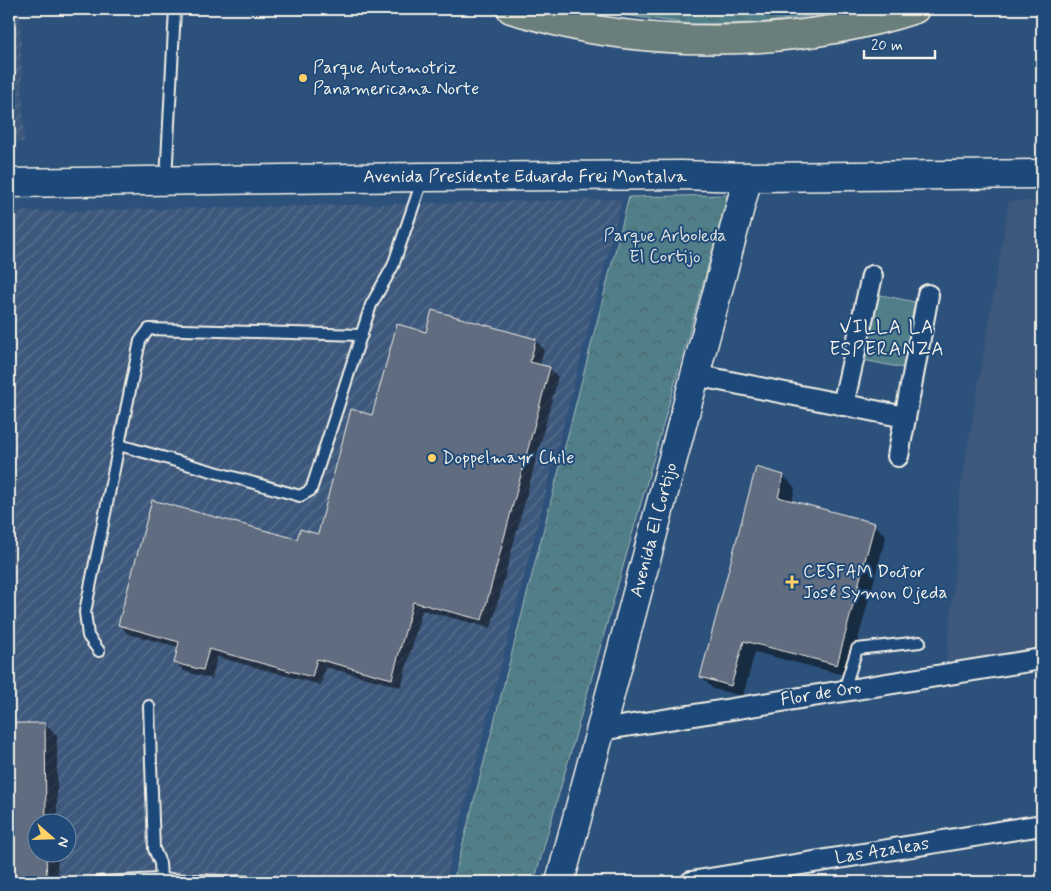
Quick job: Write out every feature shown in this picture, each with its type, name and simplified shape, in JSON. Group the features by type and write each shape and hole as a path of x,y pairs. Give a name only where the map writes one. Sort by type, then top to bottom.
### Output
{"highway":[{"path":"511,9 595,30 646,37 721,40 843,28 915,9"}],"main road":[{"name":"Avenida Presidente Eduardo Frei Montalva","path":"9,183 1042,174"},
{"name":"Avenida El Cortijo","path":"560,882 748,177"}],"street":[{"path":"843,405 872,276"},
{"path":"898,456 928,295"},
{"path":"695,375 905,417"},
{"name":"Flor de Oro","path":"601,730 1042,658"},
{"name":"Las Azaleas","path":"692,882 1042,825"}],"lane":[{"path":"166,182 175,9"},
{"path":"119,445 300,496 311,490 371,305 393,266 423,178"},
{"path":"99,651 88,636 85,612 140,341 149,329 362,335"},
{"path":"844,690 857,649 920,642"},
{"path":"149,706 154,848 160,864 161,880"},
{"path":"99,882 161,880 254,882"}],"shaded area":[{"path":"9,9 20,9 24,142 9,142"},
{"path":"622,199 445,882 9,882 9,212"},
{"path":"1009,201 1042,201 1042,647 946,663 957,550 959,498"}],"green space":[{"path":"586,9 852,9 759,23 691,24"},
{"name":"Parque Arboleda El Cortijo","path":"728,195 534,882 453,882 629,197"},
{"path":"876,294 915,302 903,368 863,360"}],"building":[{"name":"Doppelmayr Chile","path":"432,310 536,339 530,362 550,367 482,620 413,602 392,679 317,659 312,677 209,649 203,670 174,663 179,642 118,625 152,500 297,539 300,529 318,534 351,409 372,415 397,324 426,332"},
{"name":"CESFAM Doctor José Symon Ojeda","path":"756,467 784,475 778,497 875,523 837,665 744,641 731,686 700,677"},
{"path":"9,723 45,723 46,814 28,814 28,864 46,864 47,882 9,882"}],"place":[{"name":"Parque Automotriz Panamericana Norte","path":"303,78"},
{"name":"Doppelmayr Chile","path":"432,458"},
{"name":"CESFAM Doctor José Symon Ojeda","path":"792,582"}],"district":[{"name":"VILLA LA ESPERANZA","path":"887,338"}]}
